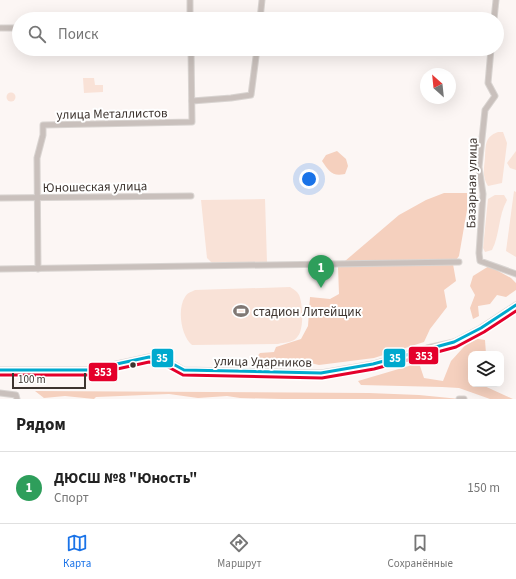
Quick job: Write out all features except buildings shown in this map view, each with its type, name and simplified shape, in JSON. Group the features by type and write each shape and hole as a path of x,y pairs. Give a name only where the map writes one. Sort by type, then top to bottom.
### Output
{"street":[{"path":"190,0 190,12"},
{"path":"261,12 262,0"},
{"path":"495,12 496,0"},
{"path":"0,28 12,28"},
{"path":"191,56 192,101 251,95 256,56"},
{"name":"Базарная улица","path":"490,56 488,83 495,96 485,110 479,167 483,194 479,253 480,261 516,274"},
{"name":"улица Металлистов","path":"37,198 37,158 44,135 43,125 192,122 192,101"},
{"name":"Юношеская улица","path":"0,198 191,196"},
{"path":"37,198 38,269"},
{"path":"0,269 460,262"},
{"name":"улица Ударников","path":"0,370 88,370 150,358 162,358 184,370 321,373 373,364 426,348 454,342 481,328 516,305"},
{"path":"0,394 16,395 17,399"},
{"path":"459,399 464,399"}],"shaded area":[{"path":"83,78 94,78 95,85 103,85 103,92 84,93"},
{"path":"11,92 16,97 11,102 6,97"},
{"path":"498,132 503,132 507,143 502,183 488,186 484,172 486,146 490,136"},
{"path":"337,151 346,159 348,166 345,174 334,174 322,161 326,155"},
{"path":"516,151 516,170 510,168 507,163"},
{"path":"514,191 516,192 516,257 506,251"},
{"path":"444,193 467,193 467,210 459,256 453,264 456,281 444,290 447,307 430,329 424,342 374,358 319,365 302,361 263,362 255,359 260,353 274,352 276,347 301,339 308,326 310,297 330,299 339,294 338,267 399,215 426,200"},
{"path":"495,195 504,195 507,200 502,212 495,244 492,250 485,252 483,248 488,199"},
{"path":"265,199 267,262 212,263 207,258 201,200"},
{"path":"489,266 511,278 516,283 516,290 506,297 497,295 490,304 478,306 479,316 473,319 470,308 475,295 470,286 473,276"},
{"name":"стадион Литейщик","path":"290,287 299,295 302,316 300,332 292,341 278,344 192,345 185,335 181,322 181,308 186,296 195,290"},
{"path":"472,338 485,340 486,351 468,351 468,387 487,387 513,399 490,399 459,388 361,385 358,381 419,363 424,378 443,381 451,361"},
{"path":"35,391 369,393 419,395 460,399 282,399 240,398 227,396 198,398 169,394 96,397 94,399 65,396 44,398"}],"transit line":[{"name":"35","path":"0,370 89,370 149,357 162,358 184,370 321,373 373,364 454,342 481,328 516,305"},
{"name":"353","path":"0,375 90,375 149,362 161,363 183,375 322,378 374,369 456,347 484,332 516,311"}],"place":[{"name":"ДЮСШ №8 \"Юность\"","path":"321,288"},
{"name":"стадион Литейщик","path":"241,311"}]}
